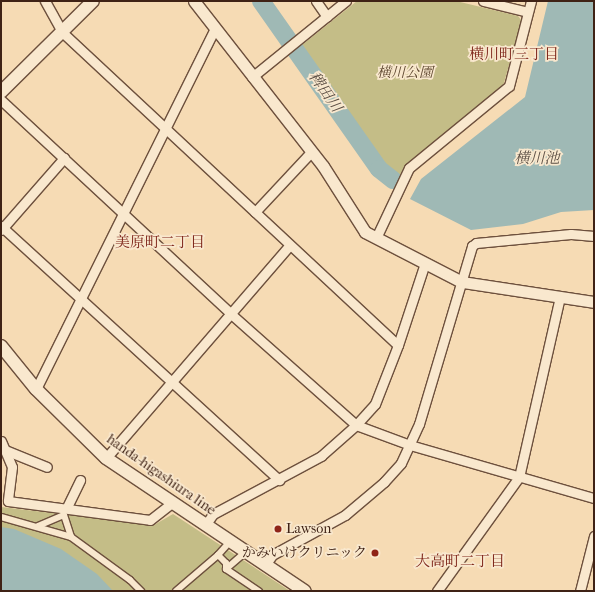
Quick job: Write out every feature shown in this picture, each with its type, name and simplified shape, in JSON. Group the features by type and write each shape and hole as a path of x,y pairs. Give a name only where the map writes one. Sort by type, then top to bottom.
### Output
{"main road":[{"path":"1,92 93,1"},
{"name":"handa-higashiura line","path":"1,346 36,389 106,458 306,591"}],"street":[{"path":"45,1 62,32 398,345"},
{"path":"194,1 214,30 312,151 364,232 462,282 594,302"},
{"path":"316,1 327,17"},
{"path":"252,77 346,1"},
{"path":"483,1 528,12"},
{"path":"376,238 409,168 509,86 531,1"},
{"path":"36,389 124,215 214,30"},
{"path":"1,100 231,314 356,425 410,445 594,498"},
{"path":"254,212 312,151"},
{"path":"64,158 2,228 174,381 279,480"},
{"path":"266,564 272,555 345,515 366,498 401,462 410,445 472,246 476,242 571,234 594,236"},
{"path":"106,458 290,245"},
{"path":"206,524 213,514 279,480 321,456 356,425 378,399 398,345 425,263"},
{"path":"438,591 519,477 560,298"},
{"path":"1,441 12,467 4,501 66,511 150,520 172,502"},
{"path":"5,450 47,467"},
{"path":"71,537 66,511 80,480"},
{"path":"38,526 66,511"},
{"path":"1,517 38,526 71,537 130,580 141,591"},
{"path":"580,591 594,536"},
{"path":"176,591 218,556 226,546"},
{"path":"218,556 226,563 226,569"},
{"path":"226,569 241,556"},
{"path":"226,569 259,591"}],"green space":[{"name":"横川公園","path":"357,1 456,1 518,16 522,21 503,86 405,166 398,179 369,151 297,49"},
{"path":"1,507 154,525 173,514 290,591 1,591"}],"water":[{"name":"横川池","path":"548,1 594,1 594,210 561,212 523,224 471,230 410,199 421,179 525,97"},
{"path":"1,527 14,529 61,549 97,574 113,591 1,591"}],"waterway":[{"name":"稗田川","path":"261,1 379,169 393,180"}],"place":[{"name":"Lawson","path":"278,529"},
{"name":"かみいけクリニック","path":"375,553"}],"district":[{"name":"横川町三丁目","path":"514,55"},
{"name":"美原町二丁目","path":"160,243"},
{"name":"大高町二丁目","path":"460,562"}]}
